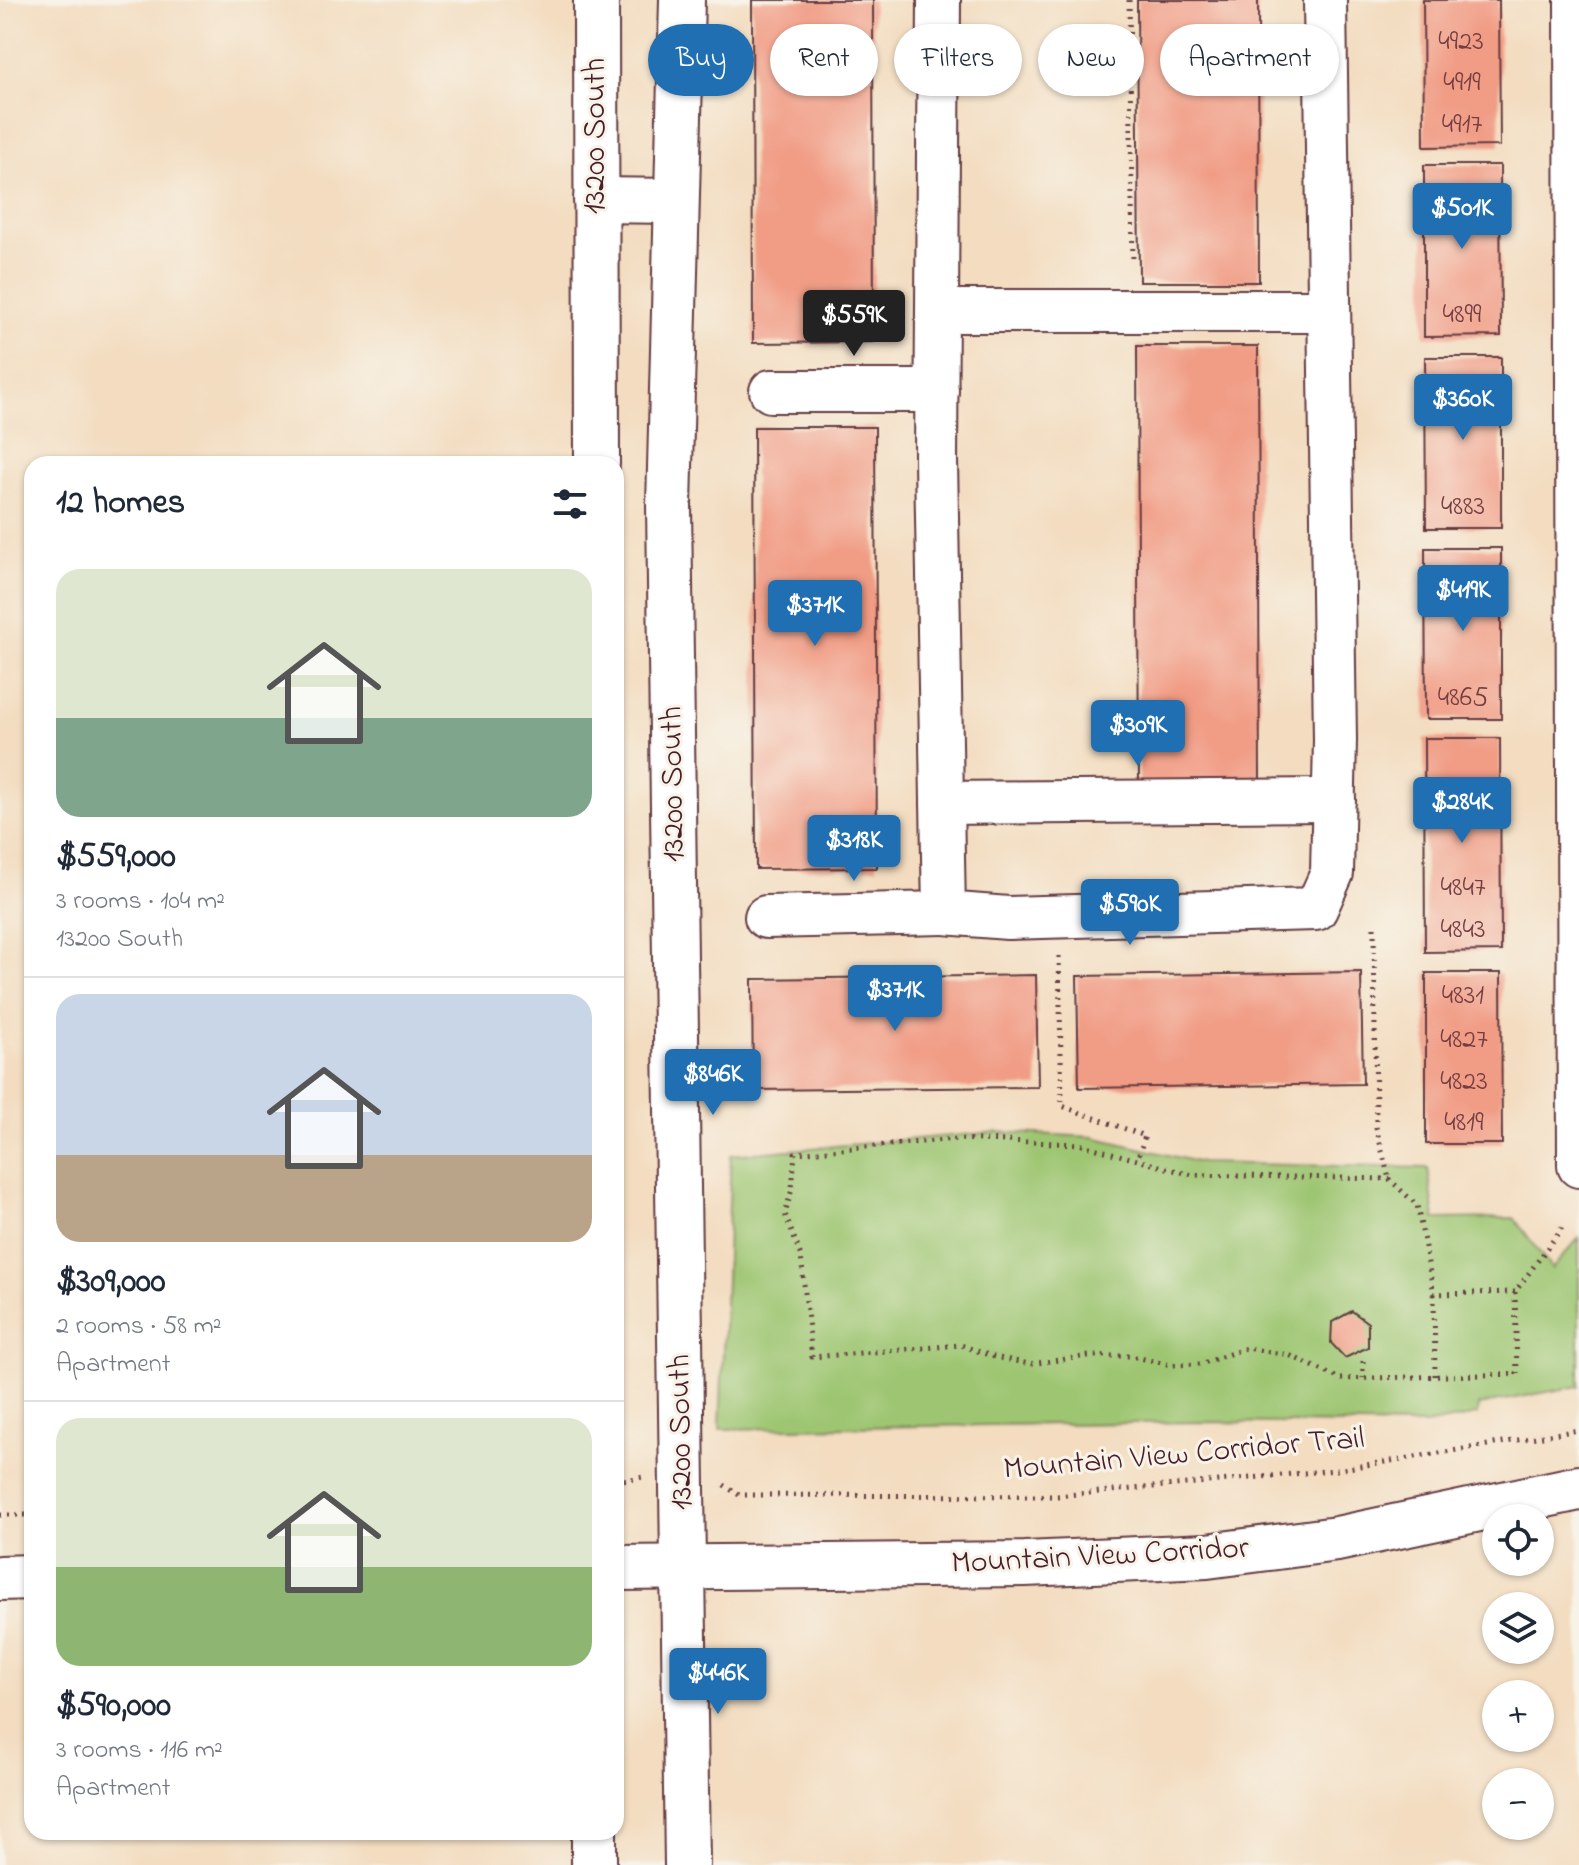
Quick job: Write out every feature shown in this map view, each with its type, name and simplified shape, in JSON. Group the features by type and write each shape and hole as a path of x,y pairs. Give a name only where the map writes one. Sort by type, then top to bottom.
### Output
{"main road":[{"name":"13200 South","path":"596,0 597,456"},
{"name":"13200 South","path":"682,0 669,506 687,1865"},
{"path":"596,200 676,201"},
{"name":"Mountain View Corridor","path":"624,1568 1025,1564 1207,1556 1337,1539 1579,1488"},
{"path":"0,1578 24,1577"},
{"path":"594,1840 594,1865"}],"street":[{"path":"939,0 937,391 944,913"},
{"path":"766,917 944,913 1008,918 1316,909 1332,873 1334,800 1325,0"},
{"path":"1576,0 1579,1166"},
{"path":"937,311 1329,311"},
{"path":"771,391 937,391"},
{"path":"942,803 1334,800"}],"path":[{"path":"1129,0 1133,263"},
{"path":"1374,927 1376,1127 1389,1179 1417,1205 1434,1294 1435,1376"},
{"path":"1059,951 1062,1106 1145,1136 1137,1160"},
{"path":"1389,1179 1192,1175 1079,1144 957,1139 795,1153 792,1189 785,1214 801,1256 812,1357 961,1345 994,1357 1030,1364 1089,1356 1131,1356 1171,1365 1201,1364 1246,1348 1289,1355 1340,1379 1517,1374 1515,1292 1562,1228"},
{"path":"1434,1294 1515,1292"},
{"path":"1363,1361 1363,1378"},
{"name":"Mountain View Corridor Trail","path":"719,1477 724,1485 739,1495 1057,1496 1336,1470 1579,1430"},
{"path":"0,1515 24,1515"}],"green space":[{"path":"996,1132 1093,1137 1201,1163 1428,1168 1435,1219 1514,1218 1552,1269 1579,1238 1579,1386 1478,1405 1477,1415 1425,1425 1203,1422 720,1429 731,1155"}],"building":[{"path":"752,0 873,0 873,24 770,24 770,96 873,96 874,342 753,343"},
{"path":"1137,0 1258,0 1258,24 1160,24 1160,96 1258,96 1259,282 1139,282 1138,96 1144,96 1144,24 1137,24"},
{"path":"1423,0 1499,0 1500,146 1424,147"},
{"path":"1424,165 1500,165 1501,336 1424,337"},
{"path":"1137,346 1258,346 1260,787 1139,788"},
{"path":"1425,357 1501,357 1501,528 1426,528"},
{"path":"754,427 875,427 877,868 756,869"},
{"path":"1425,548 1501,548 1501,719 1426,719"},
{"path":"1424,738 1500,738 1501,951 1425,952"},
{"path":"1361,972 1363,1084 1079,1088 1077,976"},
{"path":"1426,973 1501,973 1502,1144 1426,1144"},
{"path":"1036,975 1038,1087 753,1090 752,979"},
{"path":"1352,1311 1368,1323 1368,1347 1345,1358 1331,1343 1332,1322"}]}
